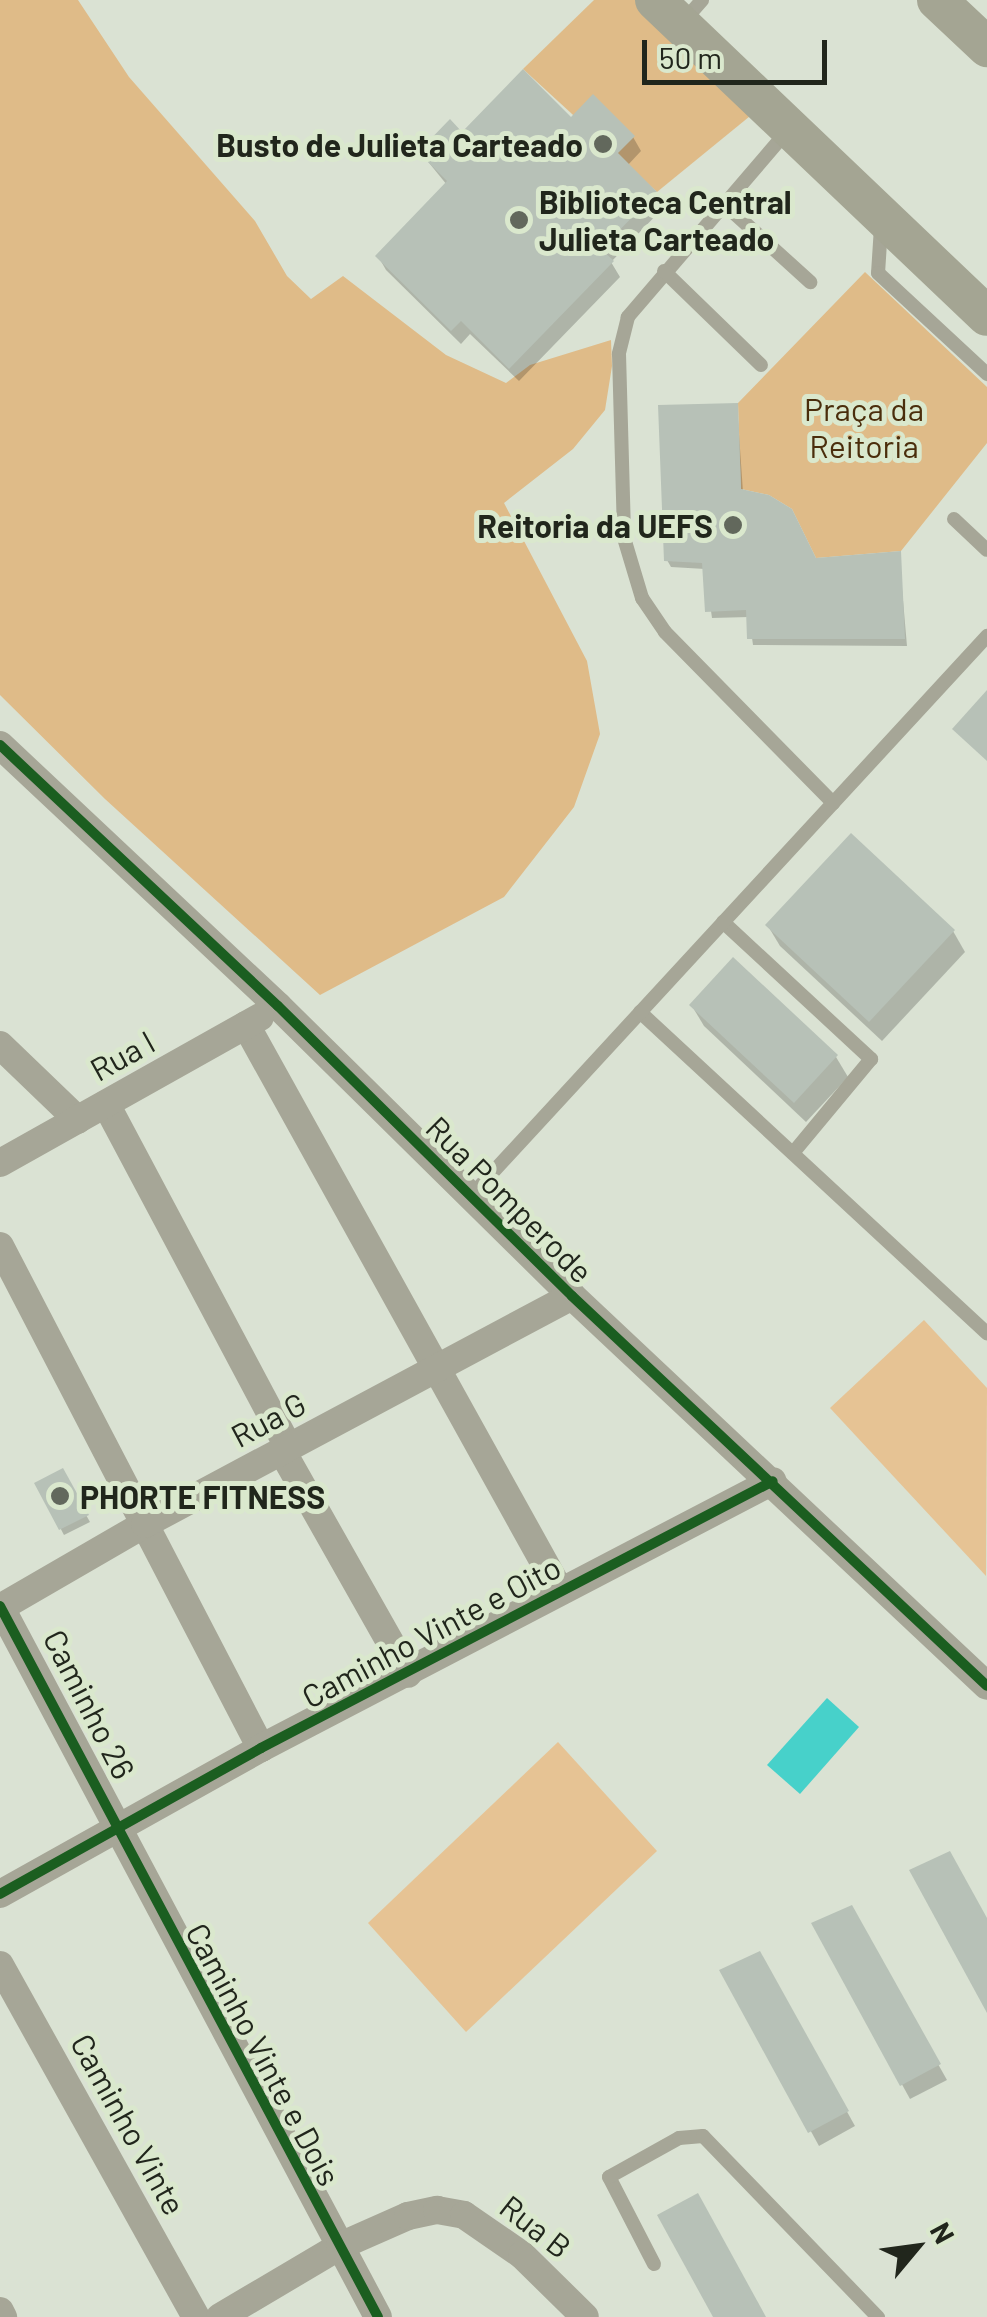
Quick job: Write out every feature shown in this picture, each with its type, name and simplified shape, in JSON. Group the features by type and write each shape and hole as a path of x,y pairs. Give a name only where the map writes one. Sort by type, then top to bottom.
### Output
{"street":[{"path":"937,0 987,47"},
{"path":"679,8 790,129 987,316"},
{"name":"Rua Pomperode","path":"0,745 475,1190 572,1296 987,1686"},
{"name":"Rua I","path":"0,1163 278,1006"},
{"path":"246,1025 560,1591"},
{"path":"0,1044 78,1120"},
{"path":"106,1104 285,1449 408,1674"},
{"path":"0,1246 261,1748"},
{"name":"Rua G","path":"0,1607 146,1524 572,1296"},
{"name":"Caminho Vinte e Oito","path":"0,1894 261,1748 773,1481"},
{"name":"Caminho 26","path":"0,1607 116,1832"},
{"name":"Caminho Vinte e Dois","path":"116,1832 378,2317"},
{"name":"Caminho Vinte","path":"0,1965 196,2317"},
{"name":"Rua B","path":"220,2317 340,2246 408,2216 437,2210 464,2215 522,2254 584,2317"}],"lane":[{"path":"790,129 664,271 628,318 619,354 624,538 642,598 665,632 833,802"},
{"path":"724,204 810,282"},
{"path":"882,216 878,273 987,374"},
{"path":"664,271 761,365"},
{"path":"954,519 987,550"},
{"path":"475,1190 987,636"},
{"path":"723,922 871,1059 793,1153"},
{"path":"640,1012 987,1333"},
{"path":"654,2264 609,2177 679,2138 703,2136 878,2317"}],"shaded area":[{"path":"924,1320 987,1388 986,1576 830,1408"},
{"path":"558,1742 657,1851 466,2032 368,1923"}],"green space":[{"path":"0,0 78,0 129,77 255,221 287,276 311,299 343,276 446,355 506,383 530,365 611,340 612,366 605,410 573,449 504,503 587,661 600,734 574,807 504,897 320,995 105,799 0,695"},
{"path":"594,0 653,0 755,112 657,192 523,69"},
{"name":"Praça da Reitoria","path":"865,272 987,387 987,443 901,551 816,558 792,509 769,495 741,489 738,403"}],"water":[{"path":"827,1698 859,1727 800,1794 767,1765"}],"building":[{"name":"Biblioteca Central Julieta Carteado","path":"523,69 571,117 593,94 635,136 618,153 657,192 601,249 614,261 509,369 461,321 451,331 375,256 447,181 418,152 450,119 462,132"},
{"name":"Reitoria da UEFS","path":"738,403 741,489 769,495 792,509 816,558 901,551 905,639 747,639 746,610 705,612 702,563 664,561 658,405"},
{"path":"987,690 987,761 952,729"},
{"path":"851,833 955,930 869,1022 765,925"},
{"path":"733,957 838,1055 794,1103 689,1005"},
{"name":"PHORTE FITNESS","path":"63,1468 89,1515 59,1530 34,1483"},
{"path":"950,1851 987,1918 987,2013 909,1870"},
{"path":"852,1905 941,2064 900,2086 811,1923"},
{"path":"760,1951 849,2111 808,2133 719,1970"},
{"path":"698,2193 766,2317 713,2317 657,2215"}],"cycle path":[{"path":"0,745 278,1006 572,1296 987,1686"},
{"path":"0,1894 261,1748 773,1481"},
{"path":"0,1606 378,2317"}],"place":[{"name":"Busto de Julieta Carteado","path":"603,144"},
{"name":"Biblioteca Central Julieta Carteado","path":"519,220"},
{"name":"Reitoria da UEFS","path":"733,525"},
{"name":"PHORTE FITNESS","path":"60,1496"}]}
